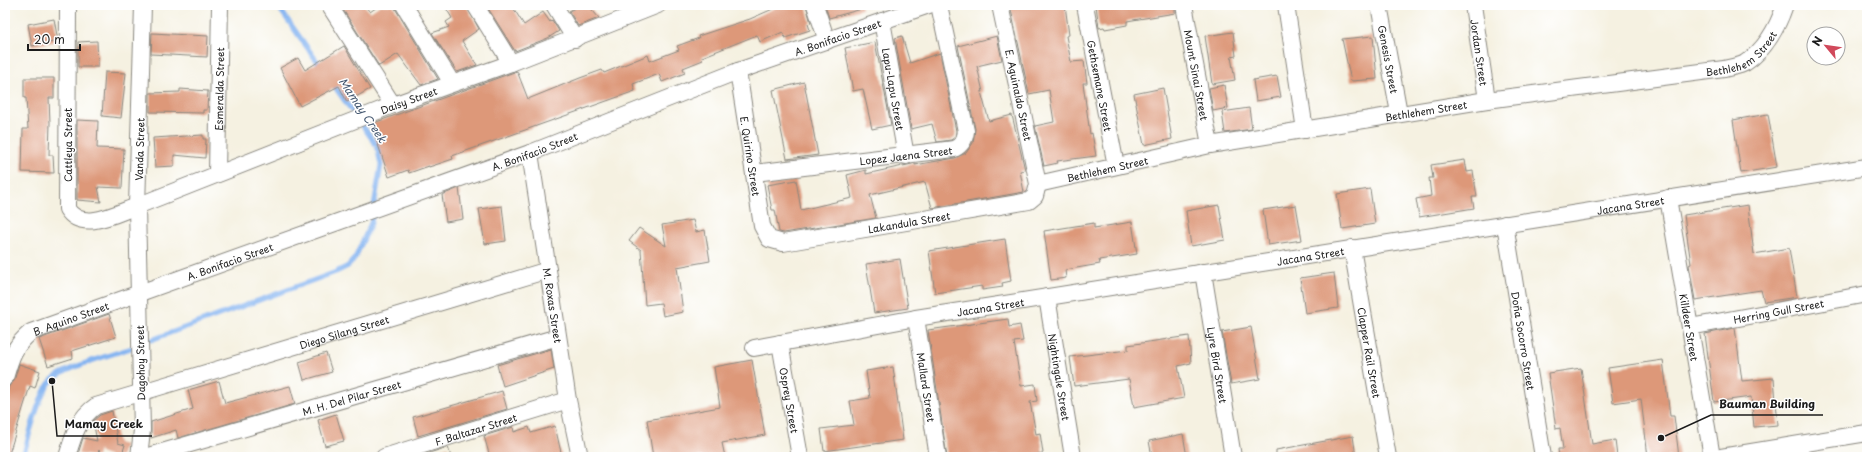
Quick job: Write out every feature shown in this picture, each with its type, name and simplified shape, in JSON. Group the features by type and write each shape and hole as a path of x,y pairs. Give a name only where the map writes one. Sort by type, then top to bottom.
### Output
{"street":[{"name":"Cattleya Street","path":"68,5 67,209 71,215 88,221 102,218 137,206"},
{"name":"Vanda Street","path":"139,293 137,206 143,5"},
{"name":"Esmeralda Street","path":"217,173 220,5"},
{"path":"329,5 392,105"},
{"path":"404,5 452,83"},
{"path":"475,5 511,63"},
{"path":"554,5 576,39"},
{"name":"Daisy Street","path":"137,206 217,173 344,125 392,105 576,39 640,8 658,5"},
{"path":"814,5 827,41"},
{"name":"A. Bonifacio Street","path":"139,293 530,153 738,71 929,5"},
{"name":"Lopez Jaena Street","path":"754,173 906,156 954,149 960,146 966,131 939,5"},
{"name":"E. Aguinaldo Street","path":"1000,5 1038,184"},
{"name":"Gethsemane Street","path":"1086,5 1116,166"},
{"name":"Mount Sinai Street","path":"1184,5 1210,145"},
{"path":"1286,5 1305,130"},
{"name":"Genesis Street","path":"1379,5 1399,113"},
{"name":"Jordan Street","path":"1472,5 1487,100"},
{"name":"Bethlehem Street","path":"1038,184 1210,145 1399,113 1724,69 1745,63 1765,45 1780,19 1785,5"},
{"name":"Lapu-Lapu Street","path":"882,21 906,156"},
{"name":"E. Quirino Street","path":"738,71 762,226 769,239"},
{"name":"M. Roxas Street","path":"530,153 568,400 580,457"},
{"name":"Jacana Street","path":"754,348 916,318 1867,167"},
{"name":"Lakandula Street","path":"769,239 783,243 1030,201 1035,196 1038,184"},
{"name":"Killdeer Street","path":"1668,198 1712,457"},
{"name":"Doña Socorro Street","path":"1504,224 1543,457"},
{"name":"Clapper Rail Street","path":"1352,248 1388,457"},
{"name":"Diego Silang Street","path":"67,457 77,427 89,411 96,406 548,270"},
{"name":"Lyre Bird Street","path":"1203,272 1233,457"},
{"name":"B. Aquino Street","path":"5,378 16,347 19,342 31,332 139,293"},
{"name":"Dagohoy Street","path":"139,293 142,430 139,457"},
{"name":"Herring Gull Street","path":"1690,327 1867,294"},
{"name":"Nightingale Street","path":"1047,297 1073,457"},
{"name":"Mallard Street","path":"916,318 938,457"},
{"name":"M. H. Del Pilar Street","path":"146,457 558,337"},
{"name":"Osprey Street","path":"780,343 800,457"},
{"name":"F. Baltazar Street","path":"384,457 568,400"},
{"path":"1722,457 1867,432"}],"building":[{"path":"340,5 364,5 370,12 380,5 393,5 438,79 421,85 398,54 379,66"},
{"path":"444,5 466,5 479,29 462,41 477,65 457,72 432,33 449,27 446,22 452,18"},
{"path":"486,5 513,5 512,6 524,25 543,12 550,22 552,20 559,31 548,38 515,51"},
{"path":"581,5 588,5 599,18 578,26 569,11"},
{"path":"774,5 806,5 811,23 808,24 810,30 785,38 783,32 760,42 757,35 702,57 703,60 683,68 685,73 662,82 659,74 633,84 635,91 452,156 453,159 409,173 408,170 389,177 371,124 517,71 528,99 580,78 602,70 604,73 648,55 650,61 679,50 677,46 699,38 698,36 750,19 775,8"},
{"path":"825,5 861,5 862,9 829,18"},
{"path":"1010,5 1065,5 1069,35 1066,36 1071,62 1084,61 1087,83 1083,83 1090,134 1092,133 1096,156 1057,161 1058,163 1044,166 1035,126 1054,122 1049,90 1029,94"},
{"path":"1096,5 1175,5 1175,13 1127,21 1127,25 1105,29 1104,27 1099,28"},
{"path":"54,19 58,41 32,46 28,24"},
{"path":"1233,32 1236,56 1231,57 1235,80 1212,84 1205,36"},
{"path":"152,33 208,36 207,57 151,54"},
{"path":"902,36 910,63 940,53 956,131 955,137 951,140 937,142 932,124 911,129 895,38"},
{"path":"997,36 1002,60 977,66 983,92 981,92 989,121 1012,115 1025,170 1020,171 1024,192 932,208 925,182 870,195 876,218 784,233 779,232 775,210 772,210 767,185 796,180 801,210 852,198 847,175 866,170 866,174 915,163 915,165 955,158 966,153 973,143 975,129 958,46"},
{"path":"1373,36 1377,79 1351,81 1342,39"},
{"path":"97,41 98,67 78,67 78,42"},
{"path":"875,42 891,125 872,129 863,89 853,91 845,48"},
{"path":"344,46 370,89 347,102 339,86 300,106 280,68 298,58 305,70"},
{"path":"105,72 126,73 121,118 102,116"},
{"path":"1277,76 1281,97 1256,101 1253,80"},
{"path":"24,78 54,78 54,98 49,98 49,155 53,155 54,173 22,172 23,129 28,129 26,98 24,98"},
{"path":"804,82 818,155 787,159 773,90"},
{"path":"1224,85 1228,108 1213,111 1209,88"},
{"path":"1163,88 1172,139 1144,145 1134,94"},
{"path":"180,89 208,91 207,110 203,110 203,113 150,112 150,93 180,92"},
{"path":"1249,108 1252,129 1225,133 1222,112"},
{"path":"1768,114 1777,167 1741,173 1733,120"},
{"path":"77,120 98,121 97,148 124,149 122,188 98,187 101,202 77,200"},
{"path":"203,135 203,139 206,139 205,158 174,155 174,166 155,167 153,138"},
{"path":"1465,160 1467,172 1473,171 1477,197 1472,197 1474,208 1419,217 1416,199 1431,196 1429,178 1433,178 1431,165"},
{"path":"459,188 463,219 446,222 442,195"},
{"path":"1370,189 1375,224 1342,229 1337,194"},
{"path":"1219,205 1225,240 1191,246 1186,211"},
{"path":"1296,205 1302,240 1268,245 1263,210"},
{"path":"1748,205 1754,254 1789,248 1797,297 1764,302 1761,290 1695,300 1689,265 1691,264 1684,215"},
{"path":"502,206 506,241 485,244 479,209"},
{"path":"693,220 696,232 705,230 710,261 677,267 683,312 663,316 661,303 645,305 641,250 629,241 639,228 666,246 662,225"},
{"path":"1132,222 1137,254 1099,260 1100,264 1065,270 1066,278 1051,280 1044,231 1094,223 1094,228"},
{"path":"1005,239 1011,281 1002,283 1003,287 982,290 982,286 935,293 929,251"},
{"path":"900,259 908,308 874,313 866,264"},
{"path":"1334,273 1338,308 1305,313 1300,278"},
{"path":"109,314 116,337 72,351 73,358 48,366 39,339"},
{"path":"1008,319 1009,327 1020,325 1023,341 1014,342 1021,386 1035,384 1037,401 1030,402 1036,434 1040,433 1043,453 1023,457 947,457 928,330"},
{"path":"1251,327 1260,379 1231,384 1222,332"},
{"path":"1735,328 1742,381 1774,378 1778,425 1754,427 1751,397 1714,402 1705,334"},
{"path":"1189,336 1191,363 1178,366 1184,398 1134,407 1129,379 1074,386 1070,357 1128,350 1128,345"},
{"path":"551,349 554,369 503,386 497,365"},
{"path":"326,353 332,372 304,380 299,362"},
{"path":"752,360 765,435 722,443 725,457 653,457 647,420 720,407 714,367"},
{"path":"1663,360 1670,416 1674,416 1679,457 1648,457 1641,399 1613,403 1608,368"},
{"path":"19,364 40,371 35,388 30,386 8,457 5,457 5,400 9,386 14,381"},
{"path":"893,367 903,440 824,451 821,429 854,425 850,401 870,398 866,371"},
{"path":"1581,368 1592,444 1615,440 1617,457 1559,457 1558,449 1563,449 1560,428 1556,429 1548,373"},
{"path":"219,381 225,403 290,386 295,404 178,438 176,430 151,438 151,422 193,409 188,390"},
{"path":"502,391 507,409 418,436 413,417"},
{"path":"112,411 118,443 125,445 121,457 111,457 100,453 99,450 97,457 78,454 83,438 97,441 93,421 100,415"},
{"path":"336,414 344,441 325,446 318,420"},
{"path":"555,426 562,457 490,457 484,436 513,427 514,432 529,427 531,433"},
{"path":"1183,434 1187,457 1152,457 1149,441"},
{"path":"1353,436 1356,457 1276,457 1276,450"},
{"path":"448,447 451,457 424,457 423,455"}],"waterway":[{"name":"Mamay Creek","path":"277,5 321,67"},
{"name":"Mamay Creek","path":"151,340 336,272 348,266 355,258 371,223 381,165 377,146 332,83"},
{"name":"Mamay Creek","path":"23,457 38,406 42,396 52,380 67,370 131,348"}],"place":[{"name":"Mamay Creek","path":"52,381"},
{"name":"Bauman Building","path":"1661,438"}]}
